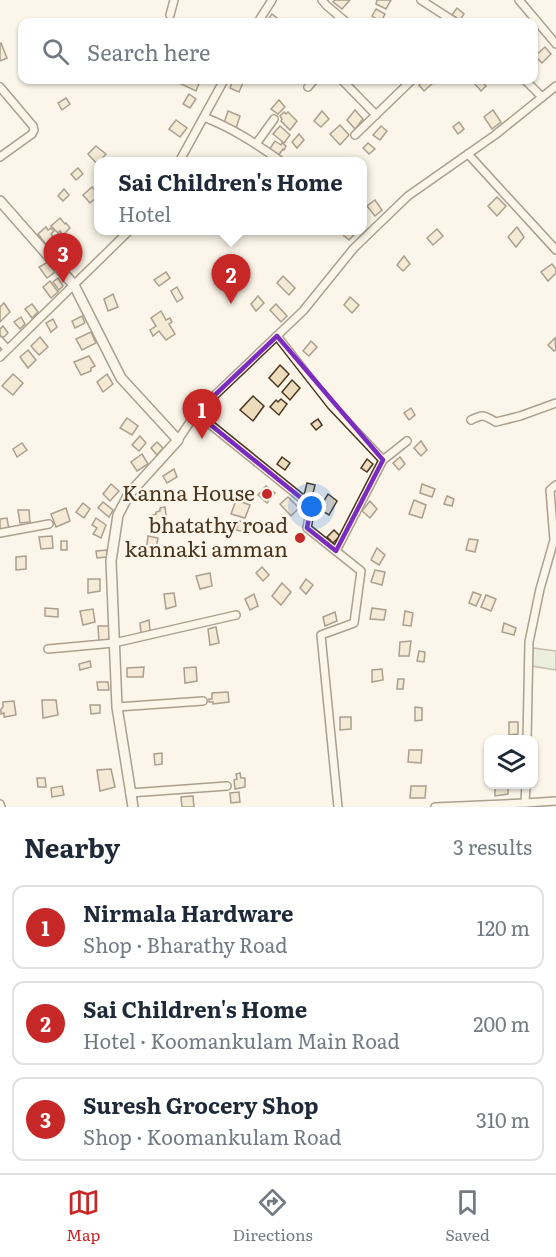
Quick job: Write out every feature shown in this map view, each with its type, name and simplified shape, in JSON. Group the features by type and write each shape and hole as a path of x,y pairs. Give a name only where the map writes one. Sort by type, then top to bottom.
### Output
{"street":[{"path":"170,15 174,0"},
{"path":"260,18 271,0"},
{"path":"322,0 341,18"},
{"path":"421,0 448,18"},
{"path":"519,0 534,18"},
{"path":"538,23 556,44"},
{"path":"182,157 222,84"},
{"path":"346,84 376,115"},
{"path":"355,135 408,84"},
{"path":"529,84 542,98"},
{"path":"132,807 117,707 111,561 118,515 129,494 178,440 196,413 303,311 354,248 408,196 495,135 556,86"},
{"path":"0,87 34,130 32,134 0,157"},
{"path":"204,117 228,127 275,157"},
{"path":"256,144 274,119"},
{"path":"468,154 556,250"},
{"path":"0,201 74,285 121,378 178,440"},
{"path":"0,357 126,235"},
{"path":"277,336 331,405 383,460"},
{"path":"0,341 7,349"},
{"path":"471,420 481,415 496,422 556,403"},
{"path":"196,413 311,506 307,528 361,571 354,623 321,634 338,807"},
{"path":"336,551 383,460 407,441"},
{"path":"527,735 529,642 540,589 554,540 550,490 556,485"},
{"path":"0,533 49,524"},
{"path":"48,649 114,644 236,615"},
{"path":"117,707 203,701"},
{"path":"130,793 226,786"},
{"path":"525,789 525,803"},
{"path":"435,807 556,801"}],"highlighted area":[{"path":"277,336 383,460 336,551 307,528 311,506 196,413"}],"green space":[{"path":"533,648 556,651 556,670 532,666"}],"building":[{"path":"350,0 342,9 333,2"},
{"path":"377,0 391,0 386,9 376,4"},
{"path":"457,8 464,14 461,18 452,15"},
{"path":"376,9 385,14 383,18 372,16"},
{"path":"0,44 7,58 0,61"},
{"path":"545,47 551,54 542,63 538,59 538,53"},
{"path":"181,84 199,84 196,91"},
{"path":"232,84 243,84 239,92 230,88"},
{"path":"420,84 432,84 424,91"},
{"path":"475,84 484,84 486,86 481,91"},
{"path":"189,94 196,99 190,108 183,104"},
{"path":"66,98 70,104 62,110 58,103"},
{"path":"279,100 285,107 278,114 271,109"},
{"path":"355,110 363,119 355,129 347,120"},
{"path":"493,110 501,122 492,129 484,117"},
{"path":"228,111 240,116 236,128 224,123"},
{"path":"322,111 329,119 321,127 314,121"},
{"path":"284,112 286,114 288,112 297,121 290,130 281,121 280,116"},
{"path":"176,120 187,128 180,137 169,129"},
{"path":"459,122 464,129 458,134 453,127"},
{"path":"340,125 349,135 340,145 330,134"},
{"path":"280,126 290,135 284,143 273,134"},
{"path":"381,126 387,131 380,140 373,135"},
{"path":"299,134 304,140 297,148 292,142"},
{"path":"275,141 286,146 278,156 269,150"},
{"path":"368,143 375,149 369,154 363,148"},
{"path":"96,146 106,154 103,157 94,157 94,161 88,154"},
{"path":"78,168 83,174 76,180 71,174"},
{"path":"92,187 94,199 90,203 83,195"},
{"path":"64,189 69,195 63,201 58,196"},
{"path":"497,197 506,206 497,216 488,206"},
{"path":"375,200 382,210 375,216 367,206"},
{"path":"60,218 70,228 63,235 51,226"},
{"path":"46,227 54,231 51,234 56,240 48,247 38,234"},
{"path":"517,227 524,237 516,247 508,237"},
{"path":"437,229 443,236 433,245 427,238"},
{"path":"343,235 354,235 349,240"},
{"path":"404,256 410,264 403,271 397,265"},
{"path":"48,262 55,272 47,278 39,267"},
{"path":"552,264 556,273 548,281 541,272"},
{"path":"166,272 170,278 159,286 154,280"},
{"path":"283,276 295,288 289,295 277,283"},
{"path":"58,278 63,286 59,290 53,282"},
{"path":"50,281 58,292 51,298 43,287"},
{"path":"177,287 183,298 177,302 171,291"},
{"path":"113,294 118,307 108,311 104,299"},
{"path":"258,296 264,303 256,311 251,304"},
{"path":"350,297 359,305 352,313 344,305"},
{"path":"4,303 10,312 0,322 0,307"},
{"path":"32,304 38,312 32,318 25,309"},
{"path":"276,304 287,316 281,322 270,310"},
{"path":"161,311 166,320 170,318 172,322 169,324 175,334 166,340 159,331 153,336 150,330 156,326 151,318"},
{"path":"82,316 85,323 75,328 72,321"},
{"path":"21,317 25,324 20,329 14,322"},
{"path":"53,319 57,327 51,332 46,323"},
{"path":"3,326 8,333 3,338 0,335 0,329"},
{"path":"91,332 96,343 82,350 76,339"},
{"path":"40,337 48,347 39,355 31,346"},
{"path":"555,338 556,350 554,351 548,345"},
{"path":"311,341 317,347 309,356 303,351"},
{"path":"28,350 36,360 28,368 20,357"},
{"path":"89,356 95,366 91,368 91,371 81,375 74,362"},
{"path":"280,365 289,374 278,387 269,378"},
{"path":"13,374 23,383 13,395 2,386"},
{"path":"107,374 113,384 103,392 97,382"},
{"path":"292,380 300,388 290,400 282,392"},
{"path":"253,396 264,406 253,421 240,410"},
{"path":"281,399 287,404 279,415 270,407 276,400 278,402"},
{"path":"411,408 415,415 409,420 404,413"},
{"path":"127,418 138,426 132,435 120,428"},
{"path":"318,419 322,425 316,430 311,424"},
{"path":"140,436 146,443 139,451 132,445"},
{"path":"421,441 427,450 421,456 414,448"},
{"path":"157,442 163,448 157,455 151,448"},
{"path":"22,443 27,450 17,457 13,449"},
{"path":"142,454 148,464 137,471 131,462"},
{"path":"282,457 290,463 285,470 277,464"},
{"path":"400,457 405,464 399,470 393,463"},
{"path":"367,459 373,464 367,472 361,468"},
{"path":"174,469 177,477 167,483 163,476"},
{"path":"307,483 315,485 312,497 304,495"},
{"path":"111,484 119,491 110,501 103,494"},
{"path":"422,484 435,489 432,497 420,493"},
{"name":"Kanna House","path":"266,486 275,493 267,503 258,495"},
{"path":"328,494 337,501 329,515 319,509"},
{"path":"447,496 454,499 452,506 444,504"},
{"path":"288,497 299,508 291,516 280,504"},
{"path":"236,500 250,505 245,518 231,514"},
{"path":"414,500 426,505 422,518 409,514"},
{"path":"370,501 377,509 370,518 362,511"},
{"path":"103,502 113,510 109,517 98,508"},
{"path":"83,503 90,509 84,518 76,512"},
{"path":"165,507 167,522 154,525 153,515 160,511 160,508"},
{"path":"66,508 70,521 56,527 51,514"},
{"path":"18,510 29,510 30,522 20,523"},
{"path":"7,518 9,530 0,531 0,519"},
{"path":"96,518 106,525 101,538 93,534 97,528 92,525"},
{"path":"239,521 248,524 246,532 236,530"},
{"path":"334,530 340,536 333,543 327,537"},
{"path":"52,536 53,548 41,549 39,537"},
{"path":"148,536 158,538 155,553 146,552"},
{"path":"469,539 478,540 475,552 466,550"},
{"path":"61,541 67,541 67,550 61,550"},
{"path":"377,548 385,555 379,565 371,560"},
{"path":"107,550 107,557 97,558 96,551"},
{"path":"26,556 26,569 16,570 16,557"},
{"path":"262,567 269,575 263,581 256,573"},
{"path":"375,570 385,572 382,585 371,582"},
{"path":"210,573 212,586 200,589 196,576"},
{"path":"88,579 100,579 100,591 88,593"},
{"path":"306,579 313,585 306,594 300,588"},
{"path":"282,583 291,592 281,605 272,596"},
{"path":"473,592 481,595 476,606 469,603"},
{"path":"174,593 176,606 166,609 164,594"},
{"path":"254,594 258,606 250,610 245,599"},
{"path":"486,595 496,599 491,611 481,607"},
{"path":"45,608 58,609 58,617 45,616"},
{"path":"372,608 386,610 384,620 370,619"},
{"path":"93,609 95,622 83,625 80,611"},
{"path":"405,611 413,613 411,626 403,625"},
{"path":"335,612 337,621 325,626 323,617"},
{"path":"149,620 150,631 141,633 140,623"},
{"path":"504,623 516,628 514,635 502,632"},
{"path":"98,626 109,626 110,641 99,642"},
{"path":"216,627 219,643 210,645 208,629"},
{"path":"411,641 409,656 399,656 400,642"},
{"path":"419,651 425,652 424,662 417,661"},
{"path":"90,661 91,667 80,670 79,664"},
{"path":"144,667 143,677 127,677 127,668"},
{"path":"196,667 197,681 185,683 184,668"},
{"path":"382,669 383,680 372,682 372,670"},
{"path":"398,679 404,679 403,689 397,689"},
{"path":"97,682 108,682 109,690 98,690"},
{"path":"228,692 229,702 213,704 209,702 209,699 212,699 212,693"},
{"path":"42,700 56,700 58,715 43,718"},
{"path":"14,701 16,715 4,717 4,713 1,714 3,702"},
{"path":"90,705 100,705 100,713 91,714"},
{"path":"415,707 422,708 422,720 415,721"},
{"path":"340,717 351,717 351,729 340,730"},
{"path":"509,722 518,722 518,734 509,735"},
{"path":"409,750 422,750 421,763 408,762"},
{"path":"162,753 162,764 155,765 154,754"},
{"path":"111,769 115,787 100,791 97,770"},
{"path":"240,773 241,778 245,778 245,787 235,789 234,780 237,779 236,774"},
{"path":"37,778 45,778 46,787 38,787"},
{"path":"62,786 64,795 52,797 51,788"},
{"path":"411,786 426,786 425,798 410,798"},
{"path":"495,789 508,789 508,794 495,796"},
{"path":"239,792 240,802 231,803 230,793"},
{"path":"193,796 194,807 182,807 181,797"}],"place":[{"name":"Suresh Grocery Shop","path":"63,283"},
{"name":"Sai Children's Home","path":"231,304"},
{"name":"Nirmala Hardware","path":"202,439"},
{"name":"Kanna House","path":"267,494"},
{"name":"bhatathy road kannaki amman","path":"300,538"}]}
